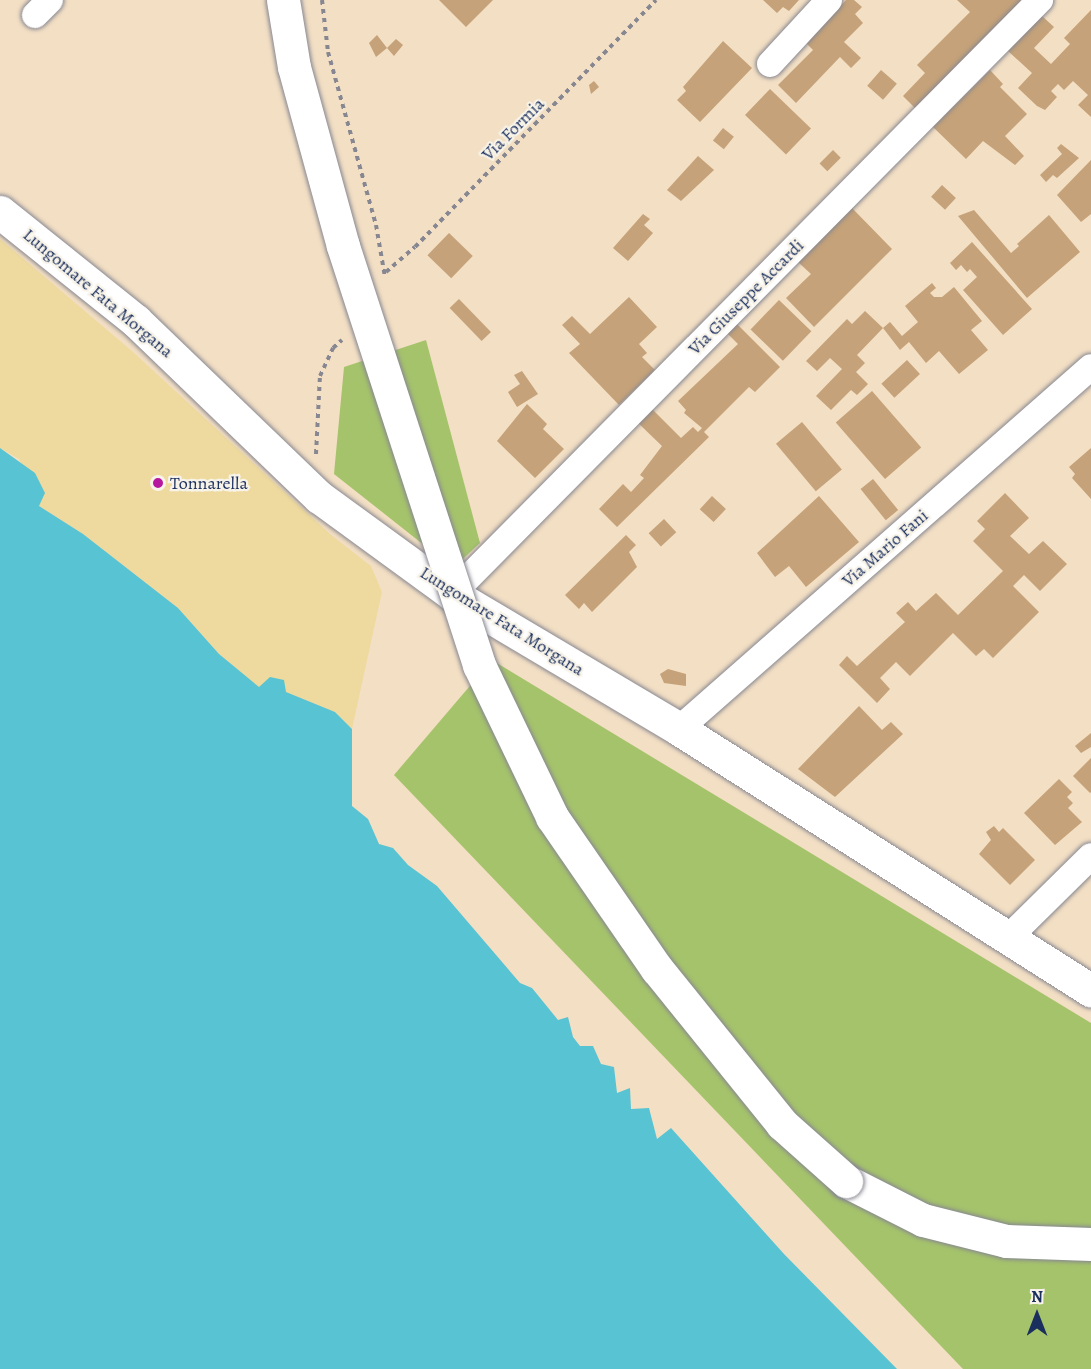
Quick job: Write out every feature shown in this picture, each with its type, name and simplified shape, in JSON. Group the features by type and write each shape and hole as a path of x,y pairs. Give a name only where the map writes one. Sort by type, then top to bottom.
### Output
{"main road":[{"path":"283,0 294,68 343,246 479,665 552,817 638,943 782,1124 846,1181 923,1220 1006,1241 1091,1244"},
{"name":"Lungomare Fata Morgana","path":"0,212 136,321 320,497 452,594 679,729 961,907"},
{"path":"961,907 1091,990"},
{"path":"961,907 1015,962 1091,1010"}],"street":[{"path":"770,64 829,0"},
{"name":"Via Giuseppe Accardi","path":"452,594 1040,0"},
{"name":"Via Mario Fani","path":"679,729 1091,367"},
{"path":"1009,937 1091,856"}],"path":[{"name":"Via Formia","path":"385,272 415,247 656,0"}],"green space":[{"path":"426,340 480,543 453,568 334,474 344,367"},
{"path":"492,660 1091,1023 1091,1369 963,1369 394,775"}],"sand":[{"name":"Tonnarella","path":"0,239 132,351 330,534 371,566 382,592 352,729 335,712 286,692 259,688 219,654 178,608 83,534 39,506 19,459 0,448"}],"water":[{"path":"0,448 35,473 45,493 39,506 83,534 178,608 219,654 259,687 270,677 284,680 286,692 335,712 352,729 352,806 368,819 379,844 393,848 408,865 437,886 520,983 532,988 558,1020 568,1017 573,1037 580,1046 593,1046 601,1064 614,1067 617,1093 630,1088 631,1109 649,1108 657,1139 671,1128 784,1254 897,1369 0,1369"}],"building":[{"path":"439,0 493,0 466,27"},
{"path":"763,0 799,0 789,11 783,7 777,13"},
{"path":"846,0 854,0 862,7 855,14 863,23 844,42 861,58 851,68 840,57 796,103 778,85 813,50 805,42"},
{"path":"957,0 1025,0 916,109 903,96 925,73 917,65 970,12"},
{"path":"1091,10 1091,117 1078,105 1088,95 1073,81 1064,90 1058,84 1051,91 1057,97 1045,110 1037,106 1018,88 1032,73 1008,51 1042,16 1054,27 1034,48 1051,64 1070,44 1064,38"},
{"path":"377,35 387,48 376,57 369,43"},
{"path":"396,39 403,45 394,56 387,48"},
{"path":"723,41 752,68 700,122 677,100 686,91 683,87"},
{"path":"881,70 897,84 883,100 867,86"},
{"path":"990,70 1003,84 1000,87 1027,114 1005,136 1024,156 1015,165 983,141 966,159 933,127"},
{"path":"594,81 599,87 591,94 589,85"},
{"path":"770,89 811,129 786,154 745,115"},
{"path":"723,128 734,137 724,149 713,140"},
{"path":"1061,144 1079,158 1057,178 1053,175 1046,182 1040,175 1062,154 1057,148"},
{"path":"833,150 841,158 827,171 820,163"},
{"path":"698,156 714,170 681,201 667,190"},
{"path":"1091,160 1091,214 1081,222 1057,195"},
{"path":"942,185 956,198 945,210 931,197"},
{"path":"852,208 892,249 814,327 786,298 811,274 798,262"},
{"path":"974,210 1011,253 1019,246 1017,244 1049,215 1080,252 1027,298 958,216"},
{"path":"643,214 650,219 644,225 653,233 628,261 613,248"},
{"path":"449,233 473,256 451,278 427,255"},
{"path":"972,242 1032,309 1003,335 963,290 977,277 970,269 967,272 961,265 956,270 950,263"},
{"path":"932,283 936,288 930,293 934,297 942,297 954,287 982,321 971,330 988,350 959,374 939,351 926,363 909,342 900,350 883,328 890,322 902,336 918,322 905,306"},
{"path":"629,297 657,327 639,344 647,353 642,357 655,370 619,405 569,353 580,344 562,325 572,316 590,334"},
{"path":"459,299 491,332 482,341 450,308"},
{"path":"779,300 811,331 783,361 751,329"},
{"path":"865,311 883,328 857,355 865,363 856,372 868,384 857,395 851,390 831,410 816,396 842,369 830,358 817,371 806,361 847,319 852,324"},
{"path":"735,322 780,367 755,392 749,387 704,432 709,437 617,527 599,509 623,484 631,492 644,478 640,475 662,446 634,419 648,405 681,438 693,427 698,432 702,428 684,413 686,410 678,401 738,344 726,332"},
{"path":"907,360 920,374 894,398 881,384"},
{"path":"522,371 538,394 517,407 508,392 520,384 514,375"},
{"path":"872,391 921,448 885,479 836,422"},
{"path":"527,404 547,424 543,429 564,449 535,478 497,441"},
{"path":"802,422 842,469 816,491 776,444"},
{"path":"1091,448 1091,499 1072,478 1075,474 1069,467"},
{"path":"873,479 898,510 886,520 861,489"},
{"path":"1005,493 1029,518 1010,536 1029,554 1043,541 1067,564 1040,591 1024,575 1013,586 1039,612 993,658 984,649 976,656 953,633 910,676 896,662 880,678 890,689 877,703 839,665 847,656 857,666 905,622 896,613 908,602 916,611 936,593 958,615 1003,571 973,541 985,529 977,521"},
{"path":"712,496 726,509 714,522 700,509"},
{"path":"819,496 859,542 806,587 789,566 775,577 757,553"},
{"path":"664,519 676,532 661,546 649,533"},
{"path":"626,535 636,545 629,552 637,567 592,612 584,603 579,609 565,595"},
{"path":"668,669 686,674 686,686 664,683 660,674"},
{"path":"859,706 882,730 891,722 903,734 835,797 798,769"},
{"path":"1091,733 1091,747 1081,753 1075,746"},
{"path":"1091,758 1091,792 1090,793 1073,776"},
{"path":"1059,779 1072,792 1067,797 1073,803 1068,808 1082,822 1055,845 1024,813"},
{"path":"994,826 999,832 1003,828 1035,860 1010,885 979,854 991,840 986,832"}],"place":[{"name":"Tonnarella","path":"158,483"}]}
